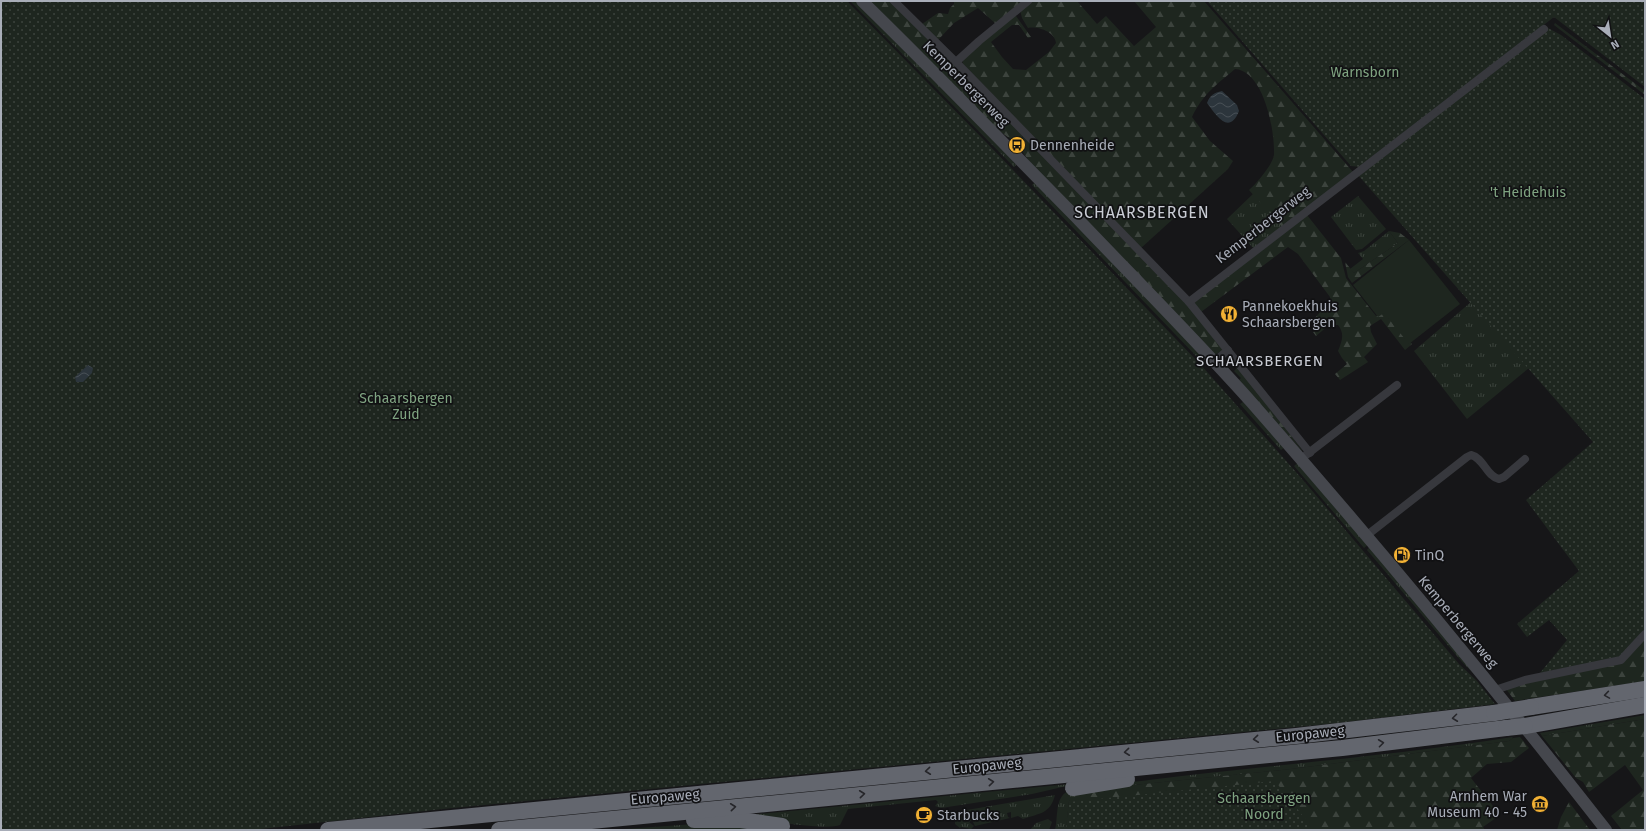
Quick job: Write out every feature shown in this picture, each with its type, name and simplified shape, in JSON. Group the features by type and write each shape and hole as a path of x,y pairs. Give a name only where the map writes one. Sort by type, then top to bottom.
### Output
{"highway":[{"name":"Europaweg","path":"328,830 1288,736 1494,713 1645,689"},
{"name":"Europaweg","path":"506,829 1342,748 1543,723 1645,706"},
{"path":"1073,788 1115,781 1269,763 1342,748"},
{"path":"506,829 580,828 700,820 741,820 782,826"}],"main road":[{"name":"Kemperbergerweg","path":"862,1 947,84 1305,456 1366,536 1495,690 1606,830"}],"street":[{"name":"Kemperbergerweg","path":"894,1 956,62 1189,302 1228,350 1305,456"},
{"name":"Kemperbergerweg","path":"956,62 1028,1"},
{"name":"Kemperbergerweg","path":"1189,302 1544,29"},
{"path":"1214,362 1228,350"},
{"path":"1305,456 1397,385"},
{"path":"1366,536 1471,455 1477,458 1493,476 1499,479 1504,477 1525,459"},
{"name":"Kemperbergerweg","path":"1495,690 1525,680 1621,660 1645,634"}],"green space":[{"name":"Schaarsbergen Zuid","path":"1,1 847,1 985,141 1200,364 1303,480 1459,664 1477,681 1495,704 1337,723 443,809 251,830 1,830"},
{"path":"850,1 856,1 1000,144 1016,165 1014,167"},
{"path":"867,1 891,1 1024,135 1016,143 994,127"},
{"path":"956,1 1026,1 996,24 978,8 954,23 938,40 922,24 938,13 948,14 950,8"},
{"path":"1031,1 1077,1 1097,24 1106,16 1134,46 1156,27 1134,1 1204,1 1353,172 1282,227 1249,190 1264,174 1271,163 1274,155 1274,144 1270,118 1260,91 1253,80 1245,72 1235,69 1205,96 1192,117 1210,141 1233,161 1228,169 1141,248 963,64 962,58 1012,16 1016,16 1031,37 1028,38 1019,25 1012,25 991,42 1013,69 1026,70 1049,52 1056,43 1053,36 1041,29 1028,28 1022,18 1020,10"},
{"name":"Warnsborn","path":"1207,1 1645,1 1645,87 1554,17 1360,167 1351,166"},
{"path":"1555,23 1645,91 1645,95 1554,25"},
{"name":"'t Heidehuis","path":"1548,28 1561,35 1645,99 1645,629 1621,656 1540,673 1567,640 1549,620 1527,637 1517,624 1579,571 1526,500 1593,442 1357,174"},
{"path":"1025,135 1187,303 1223,347 1222,351 1214,355 1036,171 1022,151 1023,150 1016,144"},
{"path":"1035,182 1202,354 1198,358 1032,185"},
{"path":"1254,193 1282,227 1254,249 1227,219"},
{"path":"1358,196 1386,229 1362,249 1356,250 1331,217"},
{"path":"1307,215 1341,258 1346,278 1376,316 1385,311 1412,344 1405,350 1381,319 1370,326 1371,332 1377,344 1364,357 1368,362 1340,380 1335,374 1347,364 1338,351 1341,344 1342,331 1338,325 1329,325 1316,336 1313,332 1319,326 1314,319 1330,301 1330,297 1298,254 1288,247 1201,312 1193,303"},
{"path":"1389,231 1398,243 1354,273 1350,269 1363,259 1358,253 1364,251"},
{"path":"1389,231 1400,233 1409,240 1352,283 1348,277 1345,262 1354,273 1398,243"},
{"path":"1409,240 1460,304 1409,344 1384,313 1378,317 1353,285"},
{"path":"1471,302 1529,368 1467,419 1414,351"},
{"path":"1238,367 1302,451 1239,380 1241,378 1234,371"},
{"path":"1243,402 1285,447 1281,450 1240,404"},
{"path":"1299,462 1369,544 1364,548 1294,466"},
{"path":"1370,546 1479,679 1462,662 1367,550"},
{"path":"1645,637 1645,681 1515,701 1506,689"},
{"path":"1645,715 1645,719 1542,736 1540,733"},
{"path":"1645,719 1645,830 1622,830 1611,816 1643,790 1625,765 1589,792 1583,782 1576,778 1542,736"},
{"path":"1520,737 1529,748 1511,762 1487,764 1471,778 1500,815 1483,827 1485,830 1066,830 1069,801 1078,793 1094,789 1291,769 1509,741 1513,738"},
{"path":"1513,738 1509,741 1291,769 1094,789 1069,801 1066,830 1055,830 1058,805 1062,796 1065,793 1079,789 1422,750"},
{"name":"Schaarsbergen Noord","path":"1275,781 1314,830 1066,830 1069,802"},
{"path":"1071,785 1032,794 941,808 935,806 938,802 936,800 848,809 840,825 832,826 806,826 738,816"},
{"path":"1055,795 1050,806 1044,812 1023,819 1018,816 1011,818 1011,812 1007,813 1008,817 1010,818 975,826 972,820 969,822 974,826 971,829 960,828 955,824 955,820 967,810"},
{"path":"1569,802 1590,830 1557,830 1561,817"},
{"path":"1048,819 1052,822 1049,830 1030,830 1036,823"},
{"path":"709,823 778,830 611,830"}],"water":[{"path":"1222,91 1237,105 1239,111 1231,122 1227,123 1214,113 1207,103 1209,98"},
{"path":"88,365 93,368 92,373 83,382 76,382 75,377"}],"place":[{"name":"Dennenheide","path":"1017,145"},
{"name":"Pannekoekhuis Schaarsbergen","path":"1229,314"},
{"name":"TinQ","path":"1402,555"},
{"name":"Arnhem War Museum 40 - 45","path":"1540,804"},
{"name":"Starbucks","path":"924,815"}],"district":[{"name":"SCHAARSBERGEN","path":"1142,212"},
{"name":"SCHAARSBERGEN","path":"1260,361"}]}
